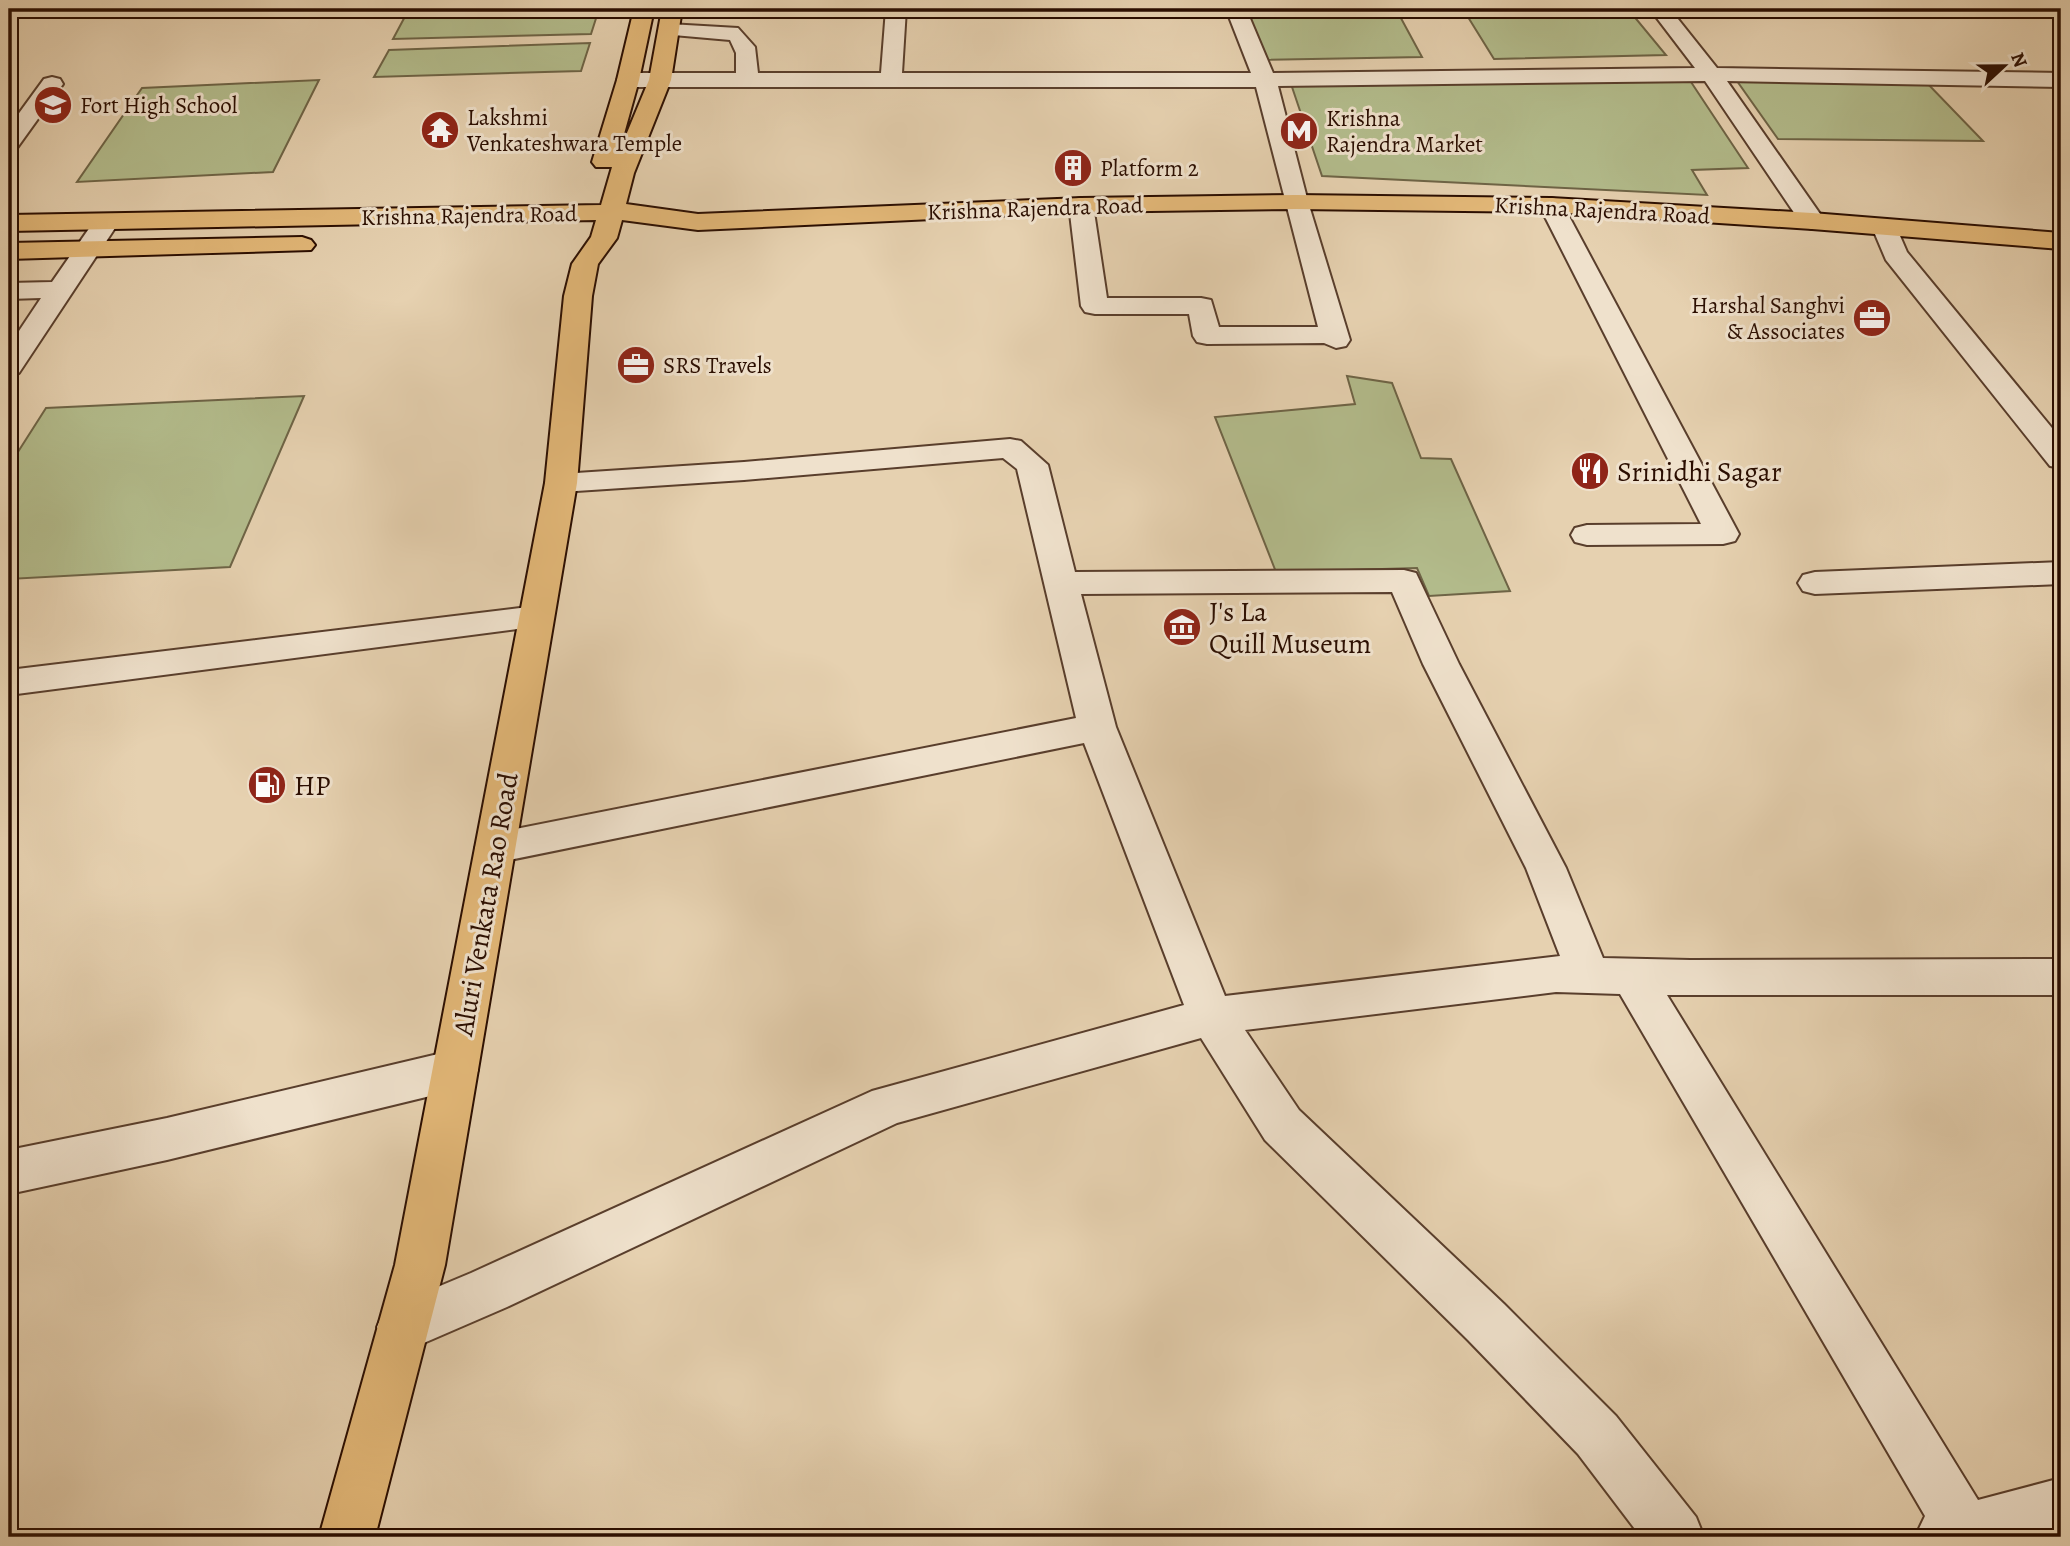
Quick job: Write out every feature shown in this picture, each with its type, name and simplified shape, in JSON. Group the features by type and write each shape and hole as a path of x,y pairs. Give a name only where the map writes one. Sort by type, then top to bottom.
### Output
{"main road":[{"name":"Aluri Venkata Rao Road","path":"347,1537 420,1265 561,483 586,212 628,80 644,9"},
{"path":"660,80 672,9"},
{"name":"Aluri Venkata Rao Road","path":"584,245 614,212 622,173 660,80"},
{"name":"Krishna Rajendra Road","path":"9,223 586,212 634,212 698,222 1082,205 1296,202 1551,205 1812,221 2061,241"},
{"path":"584,245 698,222"},
{"name":"Krishna Rajendra Road","path":"9,251 323,245"}],"street":[{"path":"891,80 896,9"},
{"path":"1082,205 1095,306 1200,306 1207,336 1336,337 1296,202 1265,80 1236,9"},
{"path":"1660,9 1711,74 1812,221"},
{"path":"669,30 731,32 739,36 746,50 749,67 746,80"},
{"path":"628,80 1265,80 1711,74 2061,80"},
{"path":"9,143 52,83"},
{"path":"1551,205 1723,534 1587,535"},
{"path":"9,367 85,249 106,222"},
{"path":"1885,227 1895,254 2061,459"},
{"path":"9,291 60,290"},
{"path":"561,483 744,471 1010,448 1032,465 1097,727 1211,1016 1282,1125 1486,1322 1597,1435 1676,1537"},
{"path":"1815,583 2061,573"},
{"path":"1061,583 1404,581 1441,664 1546,867 1954,1534 2061,1506"},
{"path":"9,683 537,617"},
{"path":"495,848 1097,727"},
{"path":"403,1326 489,1290 888,1105 1211,1016 1556,974 2061,977"},
{"path":"9,1171 167,1139 455,1070"}],"green space":[{"path":"409,9 599,9 591,34 393,39"},
{"path":"1233,9 1396,9 1422,57 1252,60"},
{"path":"1463,9 1628,9 1666,55 1494,59"},
{"path":"590,43 581,71 374,77 389,50"},
{"path":"1689,79 1748,168 1692,170 1707,195 1322,176 1291,84"},
{"path":"319,80 273,172 77,182 142,88"},
{"path":"1737,81 1927,83 1983,141 1778,139"},
{"path":"1347,376 1392,383 1421,458 1451,459 1510,591 1429,596 1417,568 1276,572 1215,417 1355,404"},
{"path":"304,396 230,567 9,579 9,466 46,408"}],"place":[{"name":"Fort High School","path":"53,105"},
{"name":"Lakshmi Venkateshwara Temple","path":"440,130"},
{"name":"Krishna Rajendra Market","path":"1299,131"},
{"name":"Platform 2","path":"1073,168"},
{"name":"Harshal Sanghvi & Associates","path":"1872,318"},
{"name":"SRS Travels","path":"636,365"},
{"name":"Srinidhi Sagar","path":"1590,471"},
{"name":"J's La Quill Museum","path":"1182,627"},
{"name":"HP","path":"267,785"}]}
